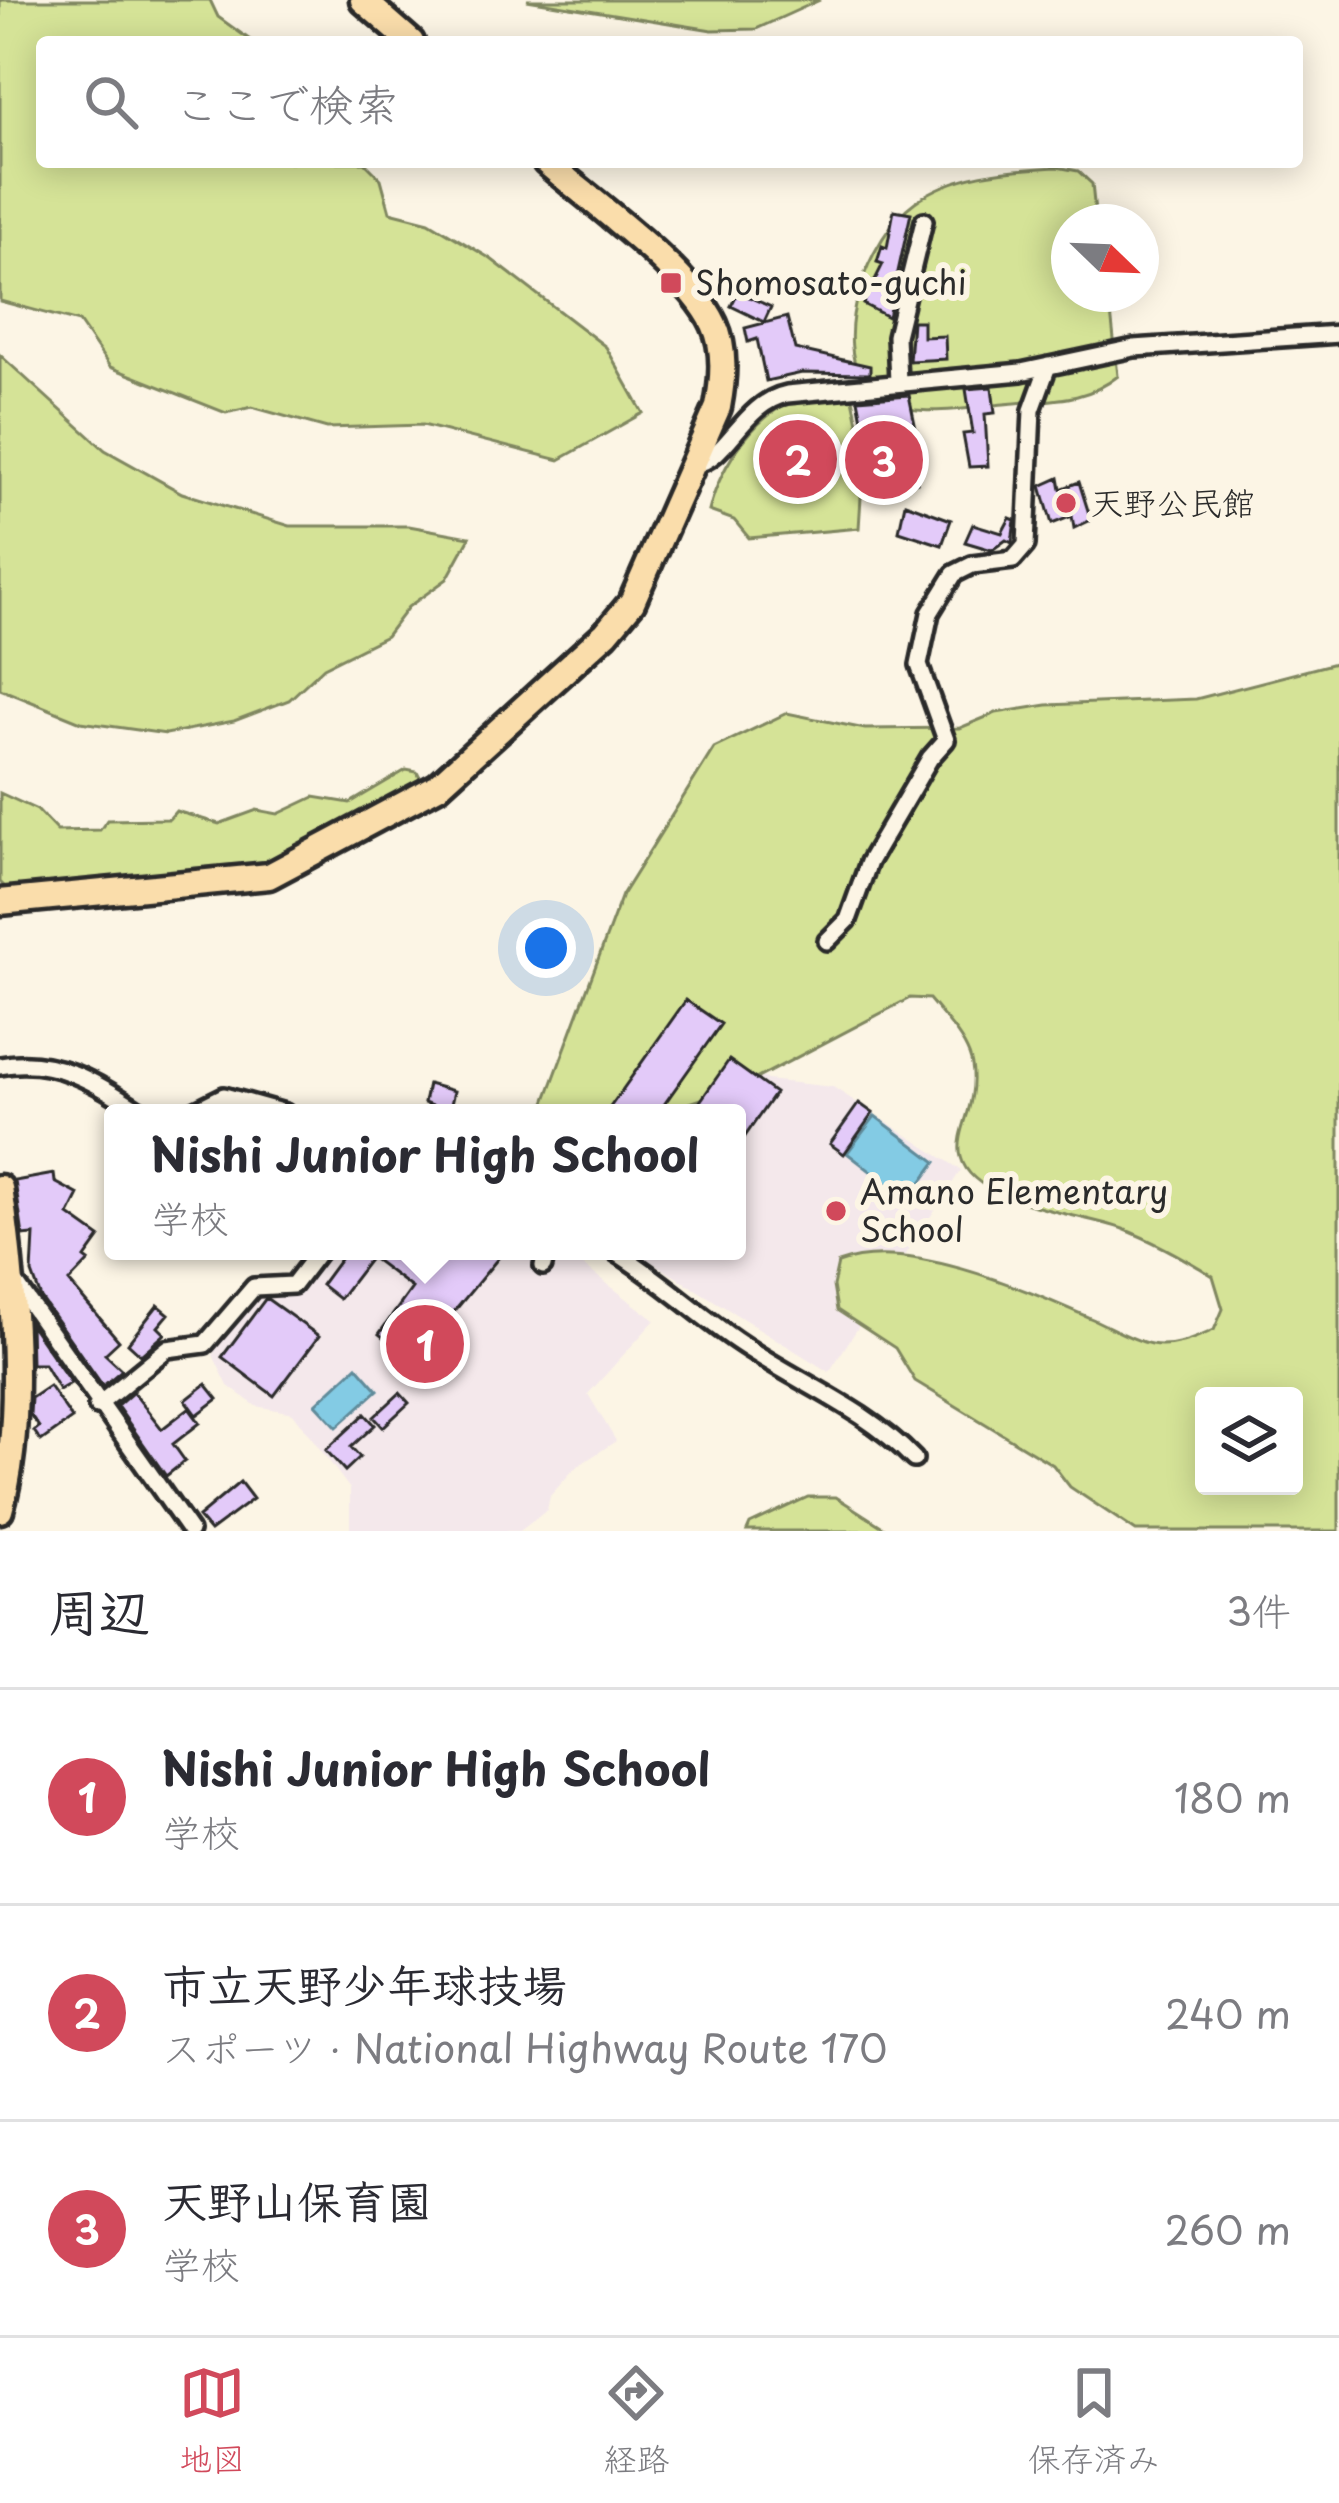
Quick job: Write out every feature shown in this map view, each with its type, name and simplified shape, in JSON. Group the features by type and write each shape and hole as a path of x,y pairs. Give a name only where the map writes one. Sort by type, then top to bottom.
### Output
{"highway":[{"path":"364,0 404,36"},
{"path":"0,902 269,877 406,808 467,763 632,602 695,464 724,375 716,328 696,295 554,168"},
{"path":"0,1188 12,1278 6,1313 10,1415 0,1510"}],"street":[{"path":"898,382 896,336 924,220"},
{"path":"695,464 704,463 754,408 773,397 1048,366 1134,349 1339,334"},
{"path":"827,941 848,920 869,862 930,758 946,740 919,665 930,613 944,581 972,565 1013,560 1026,545 1032,410 1048,366"},
{"path":"0,1066 46,1064 86,1078 128,1104"},
{"path":"208,1104 224,1096 253,1104"},
{"path":"97,1406 167,1349 205,1344 254,1287 293,1285 312,1260"},
{"path":"629,1260 666,1282 727,1334 886,1430 914,1459"},
{"path":"12,1278 97,1406 190,1531"}],"shaded area":[{"name":"Amano Elementary School","path":"671,1018 767,1080 833,1087 961,1170 829,1372 649,1260 746,1260 746,1104 610,1104"},
{"path":"318,1260 576,1260 655,1320 588,1394 616,1441 575,1468 550,1496 547,1510 520,1531 350,1531 350,1489 293,1413 256,1406 228,1386 213,1355 220,1333 257,1293 298,1293"}],"green space":[{"path":"0,0 210,0 218,17 245,36 36,36 36,168 370,168 381,179 390,212 429,222 491,259 606,347 643,413 559,460 423,425 327,428 252,407 226,413 110,367 79,322 0,301"},
{"path":"527,0 820,0 756,29 712,30"},
{"path":"1062,168 1078,171 1092,184 1094,204 1051,204 1051,312 1111,312 1118,376 1078,396 953,410 899,407 870,390 857,370 852,346 853,319 869,263 898,217 915,202 965,179 1001,171"},
{"path":"0,355 105,450 182,493 290,526 409,526 470,537 447,579 408,607 386,636 324,667 289,700 234,721 166,734 81,722 0,689"},
{"path":"852,394 864,451 859,528 749,538 734,520 709,511 731,459 770,414 804,397"},
{"path":"1339,662 1339,1531 1136,1531 1070,1487 1053,1465 915,1381 895,1348 837,1310 833,1286 838,1263 866,1256 897,1256 966,1270 1151,1344 1175,1344 1214,1330 1223,1309 1213,1276 1169,1250 1123,1229 1006,1197 970,1173 960,1146 972,1093 971,1062 960,1038 929,999 910,998 748,1083 687,1104 544,1104 622,895 714,748 787,713 865,729 960,728 996,713 1047,705 1196,699"},
{"path":"406,770 417,772 423,784 272,865 7,889 0,882 0,793 37,810 57,831 100,830 107,820 169,819 176,811 219,824 257,810 278,814 314,797 350,803"},
{"path":"808,1497 836,1497 889,1531 747,1531 750,1524"}],"water":[{"path":"875,1116 936,1162 908,1200 847,1153"},
{"path":"357,1366 378,1390 337,1427 316,1404"}],"building":[{"path":"894,210 911,213 888,317 863,304 883,264 877,262 882,246 887,248"},
{"path":"738,292 771,307 764,322 731,306"},
{"path":"787,317 795,349 870,366 870,374 802,373 766,381 757,339 748,342 745,328"},
{"path":"912,321 923,321 923,337 945,336 946,359 909,361"},
{"path":"992,387 995,413 985,414 988,466 969,467 963,434 973,433 966,389"},
{"path":"909,395 917,434 908,436 917,482 876,491 858,399"},
{"name":"天野公民館","path":"1059,478 1061,489 1079,482 1091,520 1074,528 1072,516 1052,524 1041,486"},
{"path":"905,503 951,520 942,545 899,531"},
{"path":"1010,518 1015,520 1012,543 1006,540 992,550 965,542 973,524 1002,533"},
{"path":"686,1000 721,1024 664,1104 612,1104"},
{"path":"729,1060 775,1093 746,1135 746,1104 698,1104"},
{"path":"428,1084 454,1091 451,1104 424,1103"},
{"path":"859,1103 873,1113 844,1154 830,1144"},
{"path":"54,1174 55,1182 79,1195 69,1215 100,1237 85,1258 89,1261 69,1282 119,1341 105,1354 122,1370 103,1386 41,1298 32,1273 34,1235 23,1236 15,1181"},
{"path":"339,1260 369,1260 339,1299 321,1285"},
{"path":"375,1260 497,1260 421,1352 405,1340 398,1349 379,1334 412,1288"},
{"path":"266,1298 319,1336 274,1396 222,1357"},
{"path":"158,1305 169,1314 158,1327 165,1334 141,1355 128,1343"},
{"path":"30,1324 71,1383 59,1390 44,1364 31,1364"},
{"path":"206,1384 218,1399 197,1415 186,1400"},
{"path":"49,1386 72,1419 41,1441 30,1414 31,1398"},
{"path":"133,1392 162,1429 189,1408 200,1423 173,1444 185,1461 166,1476 117,1406"},
{"path":"400,1393 409,1403 383,1427 374,1417"},
{"path":"365,1414 375,1425 351,1447 360,1457 345,1471 326,1450"},
{"path":"240,1482 253,1499 210,1531 198,1517"}],"place":[{"name":"Shomosato-guchi","path":"671,283"},
{"name":"市立天野少年球技場","path":"798,459"},
{"name":"天野山保育園","path":"884,460"},
{"name":"天野公民館","path":"1066,503"},
{"name":"Amano Elementary School","path":"836,1211"},
{"name":"Nishi Junior High School","path":"425,1344"}]}
